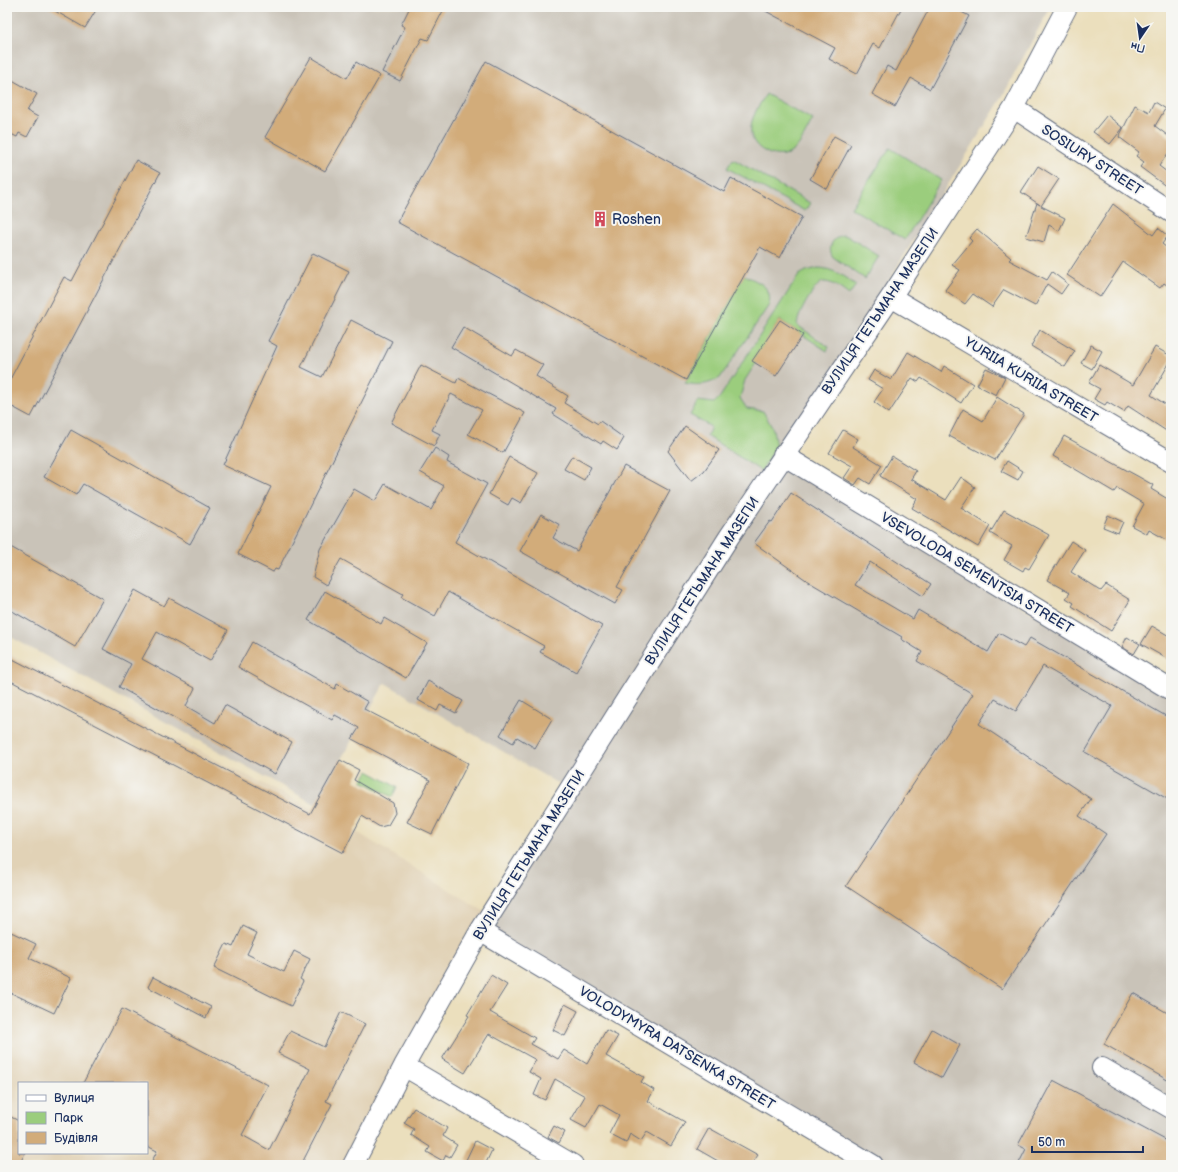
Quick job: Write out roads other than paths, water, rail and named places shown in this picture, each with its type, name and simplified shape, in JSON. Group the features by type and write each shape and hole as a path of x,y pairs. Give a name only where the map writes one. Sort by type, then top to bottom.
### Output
{"street":[{"name":"ВУЛИЦЯ ГЕТЬМАНА МАЗЕПИ","path":"353,1165 404,1066 480,931 725,544 783,455 891,297 1014,108 1067,7"},
{"name":"SOSIURY STREET","path":"1014,108 1171,212"},
{"name":"YURIIA KURIIA STREET","path":"891,297 1171,462"},
{"name":"VSEVOLODA SEMENTSIA STREET","path":"783,455 1171,690"},
{"name":"VOLODYMYRA DATSENKA STREET","path":"480,931 873,1165"},
{"path":"404,1066 573,1165"},
{"path":"1102,1068 1171,1108"}],"place":[{"name":"Roshen","path":"600,219"}]}
